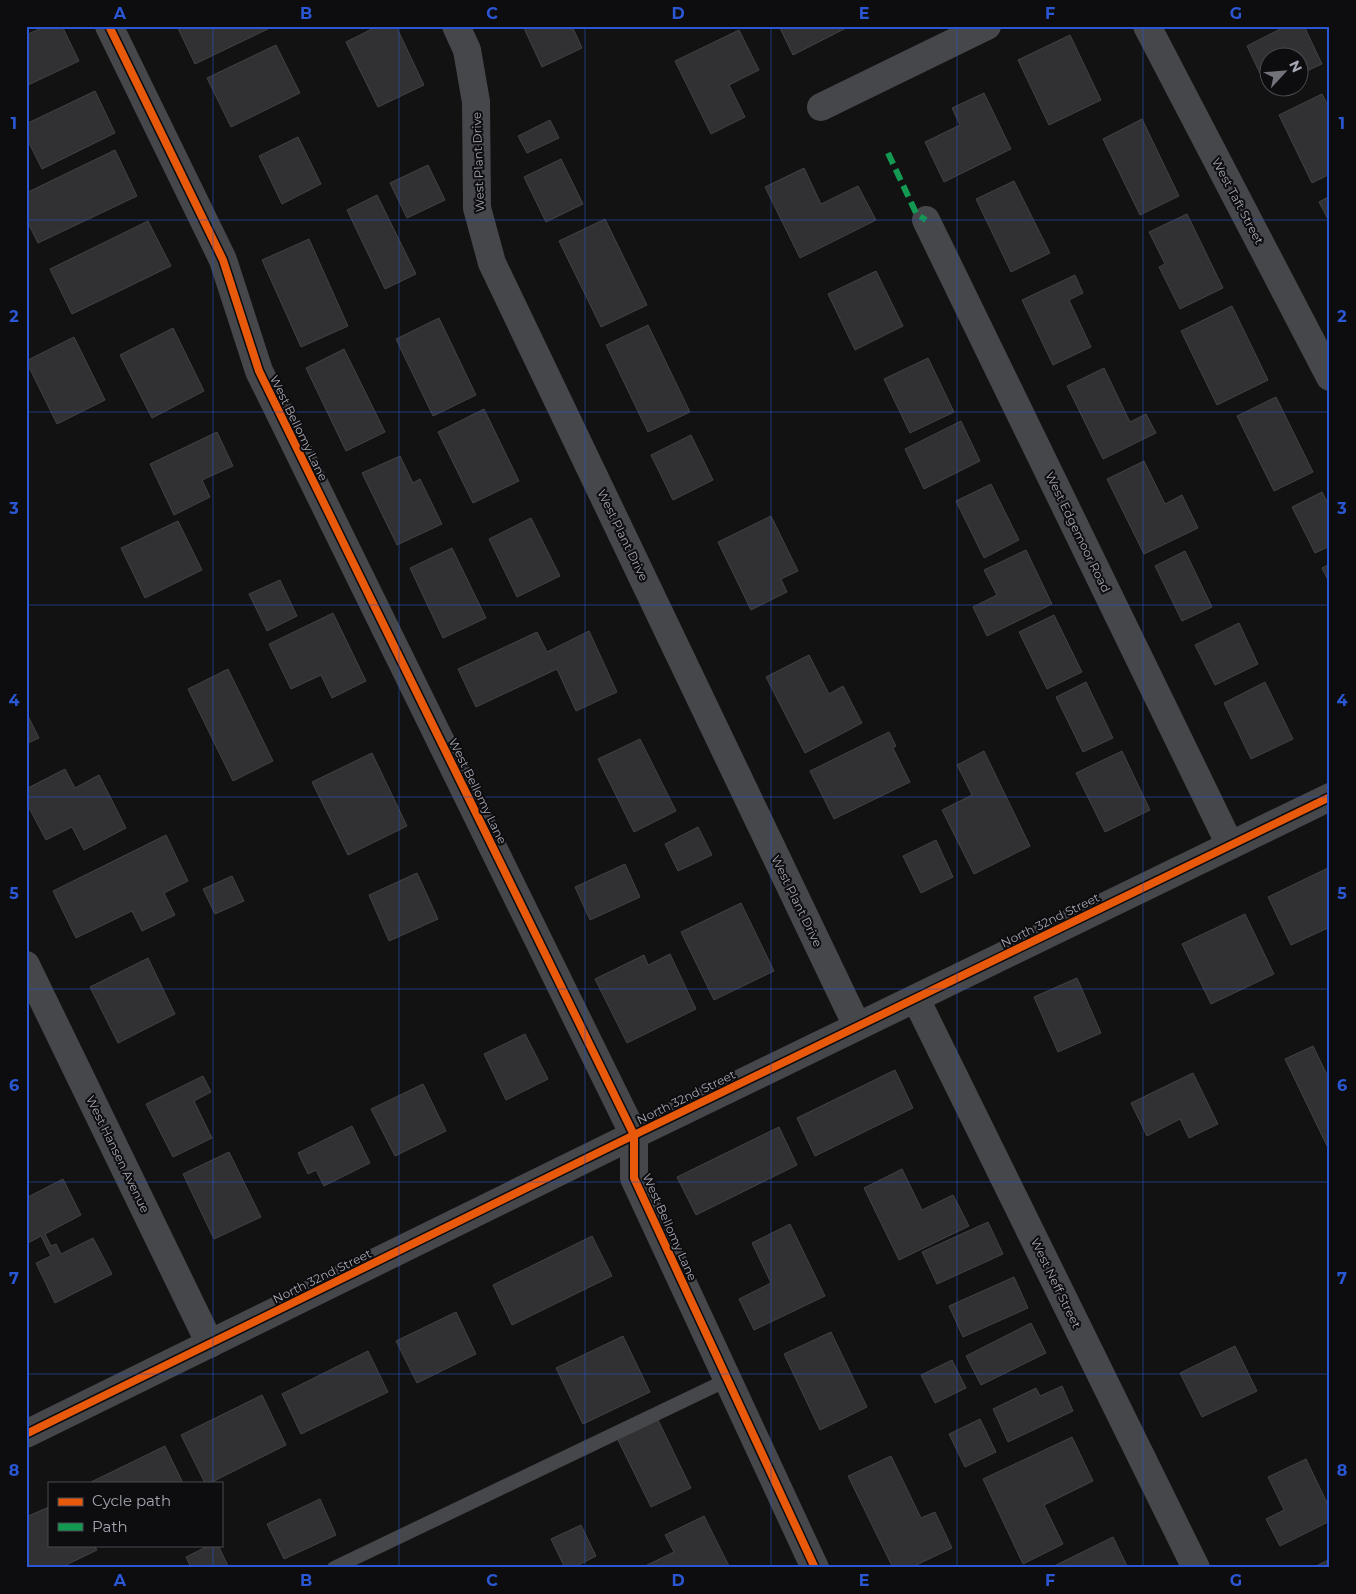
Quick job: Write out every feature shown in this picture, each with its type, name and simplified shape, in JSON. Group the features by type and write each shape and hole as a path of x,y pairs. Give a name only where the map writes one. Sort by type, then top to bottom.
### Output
{"street":[{"name":"West Bellomy Lane","path":"109,26 223,260 259,371 634,1135 634,1178 815,1568"},
{"name":"West Plant Drive","path":"456,26 467,50 476,102 477,208 492,263 857,1026"},
{"path":"821,107 987,26"},
{"name":"West Taft Street","path":"1147,26 1330,377"},
{"name":"West Edgemoor Road","path":"926,220 1230,845"},
{"name":"North 32nd Street","path":"26,1434 1330,796"},
{"name":"West Hansen Avenue","path":"26,965 210,1344"},
{"name":"West Neff Street","path":"916,999 1196,1568"}],"lane":[{"path":"334,1568 727,1380"}],"building":[{"path":"46,26 62,26 79,61 26,86 26,35"},
{"path":"177,26 274,26 195,64"},
{"path":"378,26 396,26 424,85 378,107 346,42"},
{"path":"523,26 572,26 582,48 542,67"},
{"path":"779,26 850,26 793,55"},
{"path":"1286,26 1304,26 1322,64 1308,70 1308,48 1258,48 1258,69 1247,46"},
{"path":"739,30 759,70 729,85 745,117 711,134 675,61"},
{"path":"1070,35 1101,100 1049,125 1018,60"},
{"path":"276,45 300,93 231,127 207,78"},
{"path":"95,91 115,133 42,169 26,137 26,124"},
{"path":"984,93 1011,149 944,182 925,142 960,125 952,108"},
{"path":"1322,94 1330,109 1330,174 1312,183 1279,115"},
{"path":"1142,119 1179,196 1140,215 1103,139"},
{"path":"550,120 559,138 527,153 518,136"},
{"path":"298,137 321,184 282,204 259,156"},
{"path":"115,150 137,196 38,243 26,219 26,193"},
{"path":"561,159 583,204 546,222 524,177"},
{"path":"428,165 445,200 407,218 390,183"},
{"path":"804,168 821,204 858,186 876,220 800,258 765,187"},
{"path":"1014,181 1050,253 1011,272 976,199"},
{"path":"377,195 416,274 385,289 347,210"},
{"path":"1330,196 1330,223 1319,202"},
{"path":"1187,214 1223,288 1180,309 1159,267 1165,264 1149,232"},
{"path":"605,219 647,305 601,327 559,241"},
{"path":"148,221 171,266 72,314 50,269"},
{"path":"309,239 348,326 301,347 262,260"},
{"path":"876,271 903,326 855,350 828,294"},
{"path":"1075,275 1083,293 1069,300 1091,347 1053,365 1022,300"},
{"path":"1232,306 1268,380 1217,405 1181,331"},
{"path":"439,318 476,395 433,416 396,339"},
{"path":"648,325 690,412 648,432 606,345"},
{"path":"173,328 204,391 152,418 120,355"},
{"path":"74,337 105,400 57,424 26,361"},
{"path":"344,349 385,432 346,451 306,368"},
{"path":"928,358 954,412 910,433 884,379"},
{"path":"1104,368 1130,422 1146,414 1156,433 1103,459 1067,386"},
{"path":"1276,397 1313,472 1274,491 1237,416"},
{"path":"484,409 519,481 473,503 438,432"},
{"path":"961,421 980,461 924,489 905,449"},
{"path":"217,432 233,466 202,480 210,497 174,515 150,464"},
{"path":"691,435 713,480 673,500 651,455"},
{"path":"400,456 413,483 420,479 442,524 397,545 362,473"},
{"path":"1144,461 1165,504 1182,495 1198,528 1144,554 1107,479"},
{"path":"991,484 1019,540 984,558 956,501"},
{"path":"1322,492 1330,507 1330,546 1315,553 1292,507"},
{"path":"771,516 798,571 781,579 787,592 751,610 718,542"},
{"path":"531,518 560,576 517,597 489,539"},
{"path":"178,521 202,570 145,598 121,548"},
{"path":"452,548 486,618 443,638 410,568"},
{"path":"1026,550 1052,604 987,636 973,607 997,595 984,570"},
{"path":"1185,551 1212,607 1182,621 1155,566"},
{"path":"1330,564 1330,584 1322,568"},
{"path":"280,580 297,616 267,631 249,594"},
{"path":"333,613 366,681 332,698 321,675 291,689 269,644"},
{"path":"1054,615 1082,672 1047,689 1019,632"},
{"path":"1239,623 1258,664 1215,685 1195,645"},
{"path":"589,631 617,692 576,711 557,669 476,707 458,669 537,632 547,652"},
{"path":"809,655 829,694 843,686 862,723 805,753 766,677"},
{"path":"228,669 273,761 233,781 188,689"},
{"path":"1086,682 1113,738 1083,752 1056,697"},
{"path":"1265,682 1293,739 1251,759 1224,703"},
{"path":"26,712 39,738 26,744"},
{"path":"889,732 896,746 893,748 910,782 834,819 810,771"},
{"path":"640,739 676,811 634,832 598,759"},
{"path":"984,751 1030,846 974,874 942,810 972,795 957,765"},
{"path":"1122,751 1150,810 1105,832 1076,773"},
{"path":"372,753 407,826 348,855 312,782"},
{"path":"65,769 75,788 99,775 126,828 84,850 72,827 46,840 26,802 26,789"},
{"path":"698,827 712,855 678,871 665,844"},
{"path":"166,835 188,881 164,893 175,915 142,931 132,911 76,938 53,891"},
{"path":"936,840 953,877 921,893 903,856"},
{"path":"625,864 640,897 590,920 575,887"},
{"path":"1330,867 1330,927 1291,945 1268,897"},
{"path":"417,873 438,919 389,941 369,895"},
{"path":"232,876 244,901 215,914 203,889"},
{"path":"741,903 774,971 714,1000 681,932"},
{"path":"1245,914 1274,974 1211,1004 1182,944"},
{"path":"670,954 696,1009 627,1043 595,979 644,955 648,965"},
{"path":"148,958 175,1014 118,1043 90,987"},
{"path":"1077,978 1101,1033 1058,1052 1034,997"},
{"path":"525,1034 548,1079 506,1100 484,1054"},
{"path":"1313,1046 1330,1081 1330,1152 1285,1059"},
{"path":"895,1070 913,1108 815,1156 797,1118"},
{"path":"1193,1073 1218,1124 1189,1138 1180,1119 1147,1136 1131,1103"},
{"path":"203,1076 211,1092 194,1101 212,1138 173,1157 146,1104"},
{"path":"423,1084 446,1131 395,1156 371,1109"},
{"path":"352,1126 370,1163 324,1186 316,1170 308,1174 298,1153"},
{"path":"779,1127 797,1165 696,1215 677,1177"},
{"path":"229,1152 261,1217 214,1239 183,1174"},
{"path":"902,1169 922,1210 953,1195 969,1226 899,1260 864,1188"},
{"path":"63,1179 81,1215 45,1234 51,1246 56,1244 61,1254 93,1238 112,1274 55,1303 36,1263 51,1256 41,1236 26,1244 26,1198"},
{"path":"988,1222 1003,1254 937,1284 922,1252"},
{"path":"790,1224 825,1296 754,1330 739,1299 771,1283 752,1243"},
{"path":"592,1236 612,1276 512,1325 493,1285"},
{"path":"1014,1277 1028,1308 963,1337 949,1306"},
{"path":"456,1312 476,1354 417,1383 396,1341"},
{"path":"1031,1323 1046,1353 981,1385 966,1356"},
{"path":"831,1332 867,1407 820,1430 784,1354"},
{"path":"623,1336 650,1392 583,1424 556,1368"},
{"path":"1235,1346 1257,1391 1202,1417 1180,1373"},
{"path":"368,1351 388,1392 301,1434 282,1394"},
{"path":"952,1360 966,1388 935,1403 921,1375"},
{"path":"1062,1386 1073,1411 1008,1442 993,1409 1036,1388 1040,1396"},
{"path":"262,1395 286,1445 212,1482 204,1482 181,1435"},
{"path":"657,1418 691,1488 651,1507 617,1438"},
{"path":"980,1419 996,1452 965,1467 949,1434"},
{"path":"1072,1437 1093,1481 1044,1505 1063,1544 1023,1564 983,1479"},
{"path":"165,1446 183,1482 91,1482"},
{"path":"891,1456 921,1518 935,1512 952,1548 910,1568 893,1568 848,1476"},
{"path":"1306,1459 1330,1509 1330,1521 1280,1546 1266,1519 1284,1510 1268,1477"},
{"path":"320,1499 336,1535 284,1559 267,1524"},
{"path":"48,1507 48,1546 95,1546 97,1550 60,1568 26,1568 26,1517"},
{"path":"704,1516 730,1568 646,1568 645,1566 674,1552 665,1535"},
{"path":"581,1525 596,1556 573,1568 565,1568 551,1539"},
{"path":"1113,1537 1128,1568 1055,1568 1054,1566"},
{"path":"208,1546 218,1546 229,1568 191,1568 186,1557"},
{"path":"1330,1559 1330,1568 1312,1568"}],"marked path":[{"path":"888,153 917,215 926,220"}],"cycle path":[{"path":"109,26 223,260 259,371 634,1135 634,1178 815,1568"},
{"path":"26,1434 634,1135 1330,797"}]}
